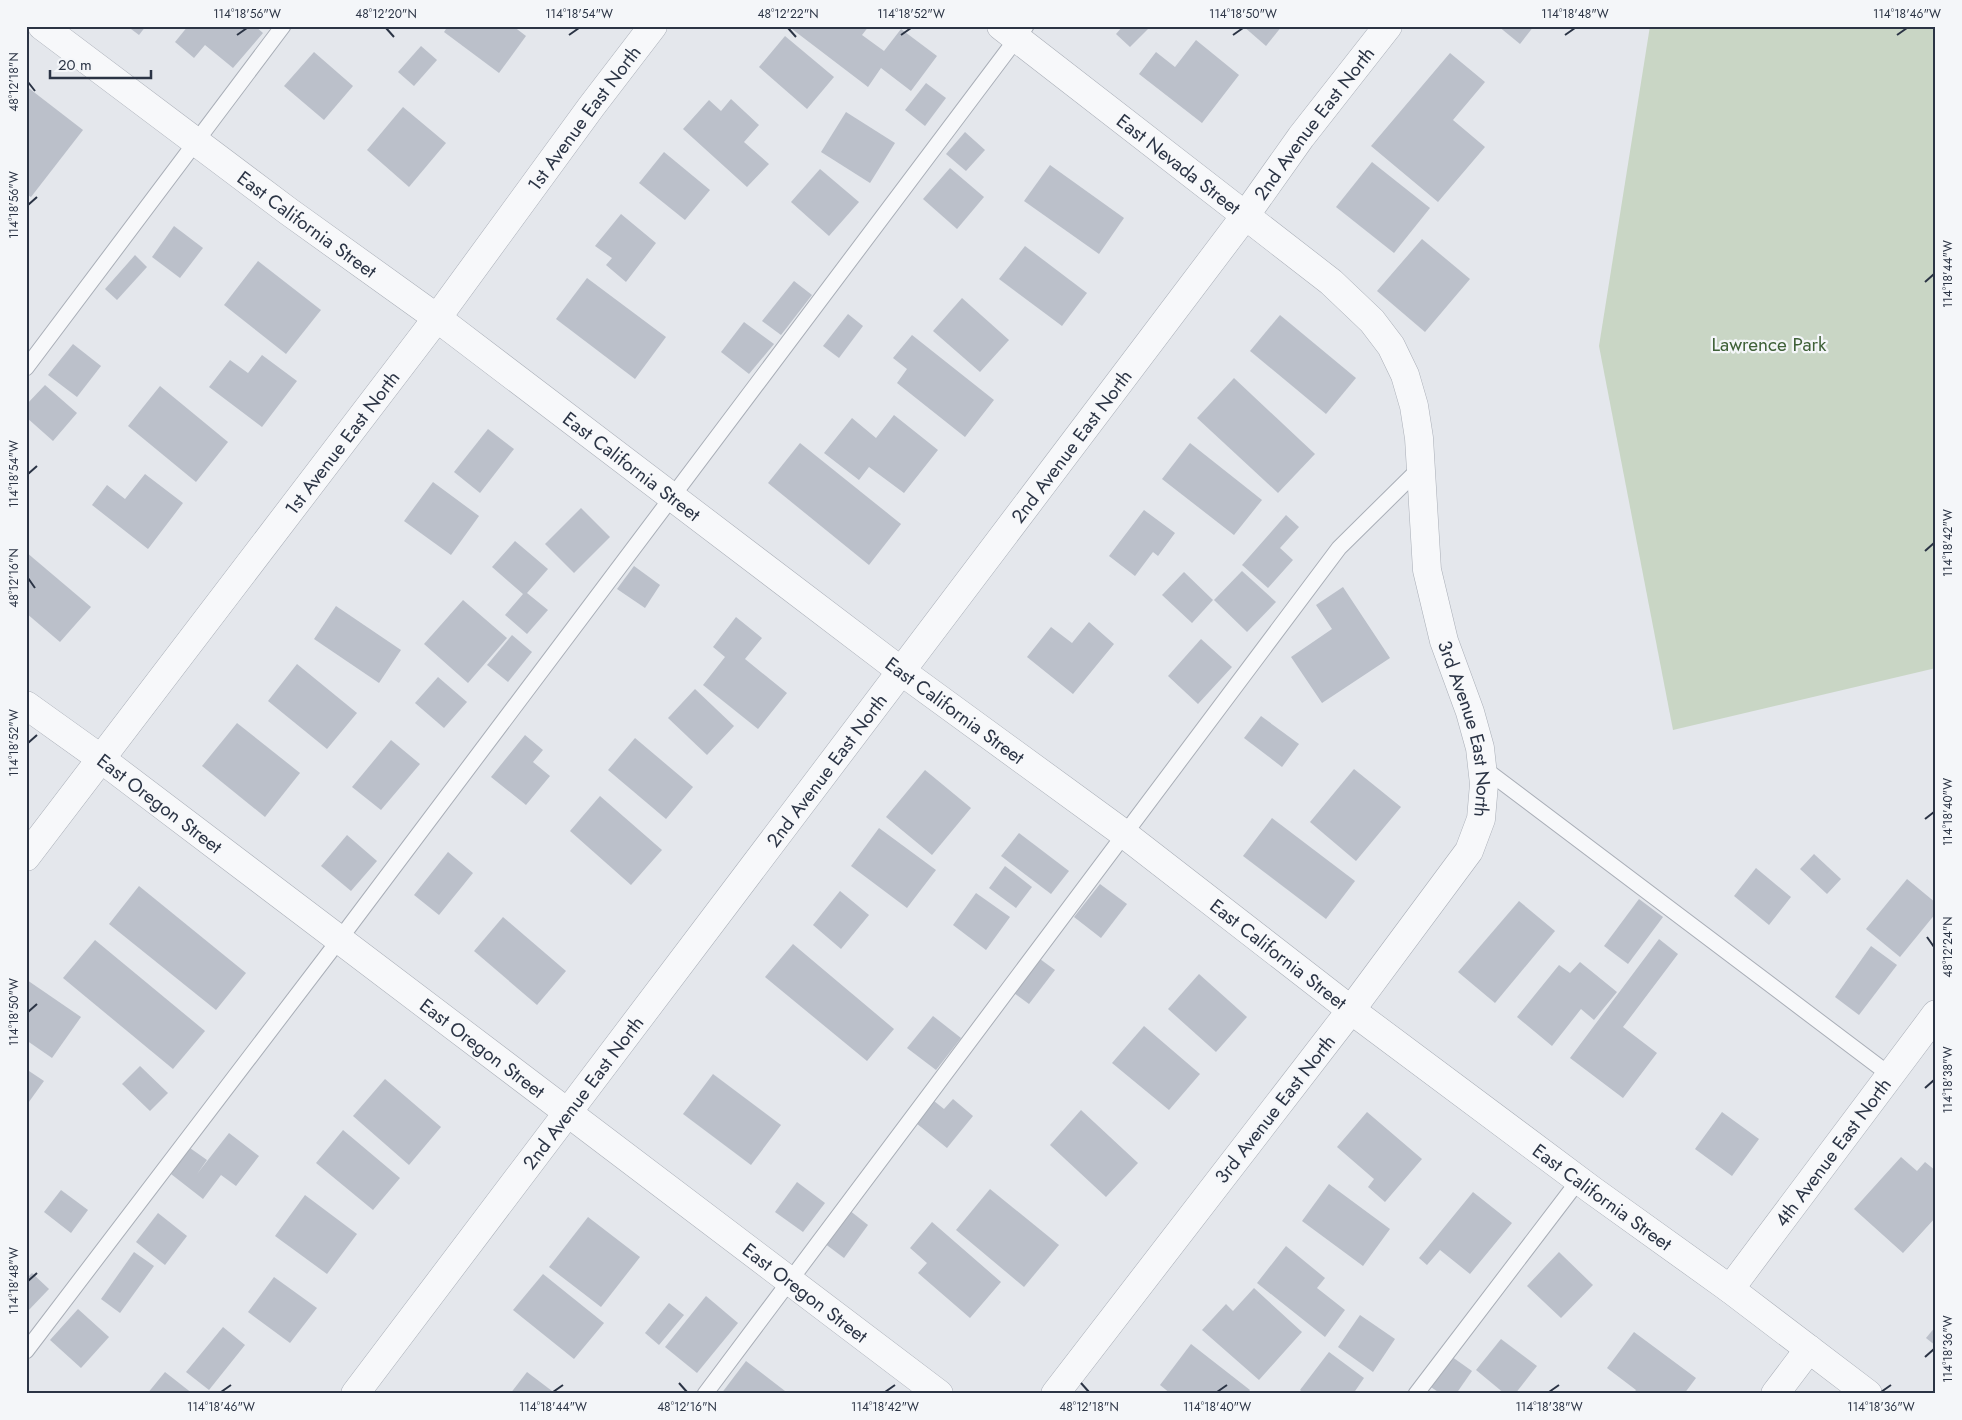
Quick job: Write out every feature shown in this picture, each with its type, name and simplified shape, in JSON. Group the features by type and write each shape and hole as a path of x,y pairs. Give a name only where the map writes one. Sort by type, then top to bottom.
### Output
{"street":[{"name":"East California Street","path":"42,26 295,216 437,318 901,672 1125,835 1351,1010 1579,1180 1730,1289 1868,1394"},
{"name":"1st Avenue East North","path":"26,856 437,318 591,108 654,26"},
{"name":"2nd Avenue East North","path":"355,1394 1245,216 1301,137 1388,26"},
{"name":"East Nevada Street","path":"1015,30 1245,216 1331,282 1354,303"},
{"name":"3rd Avenue East North","path":"1055,1394 1351,1010 1469,851 1481,819 1484,784 1480,748 1444,640 1427,570 1419,438 1414,406 1405,375 1391,346 1372,321 1354,303"},
{"name":"East Oregon Street","path":"26,705 100,758 939,1394"},
{"name":"4th Avenue East North","path":"1730,1289 1936,1014"},
{"path":"1775,1394 1809,1349"}],"lane":[{"path":"26,368 283,26"},
{"path":"26,1351 339,940 671,497 1015,30"},
{"path":"705,1394 1339,548 1421,467"},
{"path":"1482,767 1890,1075"},
{"path":"1416,1394 1579,1180"}],"green space":[{"name":"Lawrence Park","path":"1650,26 1936,26 1936,668 1673,730 1599,346"}],"building":[{"path":"127,26 146,26 139,35"},
{"path":"188,26 255,26 263,33 233,68 205,45 194,58 175,42"},
{"path":"448,26 513,26 526,36 499,73 444,32"},
{"path":"788,26 869,26 862,35 884,51 901,29 937,56 911,91 881,68 868,87"},
{"path":"1123,26 1151,26 1130,47 1116,34"},
{"path":"1243,26 1282,26 1266,46"},
{"path":"1498,26 1534,26 1520,44"},
{"path":"785,36 834,77 807,109 759,67"},
{"path":"1196,40 1239,75 1202,123 1139,74 1156,52 1175,67"},
{"path":"421,46 437,60 414,86 398,72"},
{"path":"314,52 353,86 324,120 284,86"},
{"path":"1450,53 1485,82 1453,120 1485,147 1438,202 1371,146"},
{"path":"926,83 946,98 925,126 905,110"},
{"path":"26,86 83,130 31,197 26,194"},
{"path":"731,99 759,125 744,142 769,164 747,187 683,129 709,100 721,111"},
{"path":"403,107 446,143 409,187 367,150"},
{"path":"846,112 895,143 870,183 821,152"},
{"path":"965,132 985,150 966,171 946,154"},
{"path":"664,152 710,190 685,220 639,183"},
{"path":"1372,162 1430,208 1394,253 1336,207"},
{"path":"1050,165 1124,218 1099,254 1024,201"},
{"path":"950,168 984,197 957,229 923,199"},
{"path":"820,169 859,202 829,236 791,202"},
{"path":"621,214 656,243 626,282 606,265 612,258 595,246"},
{"path":"174,226 203,248 180,278 152,257"},
{"path":"1422,239 1470,279 1425,332 1377,291"},
{"path":"1025,246 1087,293 1062,326 999,279"},
{"path":"135,255 147,267 117,300 105,289"},
{"path":"258,261 321,310 286,354 224,305"},
{"path":"587,278 666,337 635,379 556,319"},
{"path":"794,281 812,295 781,335 762,321"},
{"path":"962,298 1009,340 980,372 933,331"},
{"path":"848,314 863,326 839,358 823,346"},
{"path":"1280,315 1356,378 1326,414 1250,351"},
{"path":"744,322 774,344 749,374 721,352"},
{"path":"912,335 994,400 965,437 897,383 907,369 893,358"},
{"path":"73,344 101,366 77,397 48,375"},
{"path":"262,355 297,381 262,427 209,387 230,360 248,373"},
{"path":"1234,378 1315,454 1278,493 1197,418"},
{"path":"45,385 77,413 53,441 26,417 26,405"},
{"path":"160,386 228,442 196,482 128,426"},
{"path":"894,415 938,450 904,493 869,467 859,480 824,453 852,418 876,438"},
{"path":"488,429 514,449 480,493 454,472"},
{"path":"800,443 901,524 869,565 768,483"},
{"path":"1190,443 1262,500 1234,535 1162,479"},
{"path":"145,474 183,503 148,549 92,505 107,485 125,499"},
{"path":"433,482 479,516 451,555 404,521"},
{"path":"581,508 610,537 574,573 545,544"},
{"path":"1144,510 1175,533 1158,556 1153,552 1135,576 1109,556"},
{"path":"1286,515 1299,527 1280,548 1293,560 1268,588 1242,565"},
{"path":"515,541 548,569 527,593 548,610 527,634 505,615 523,594 492,567"},
{"path":"26,552 91,607 60,642 26,613"},
{"path":"634,566 660,585 645,608 617,589"},
{"path":"1242,571 1276,602 1247,632 1214,600"},
{"path":"1184,572 1213,600 1192,623 1162,595"},
{"path":"1343,587 1390,658 1322,703 1291,657 1332,629 1316,605"},
{"path":"463,600 507,638 468,683 424,644"},
{"path":"336,606 401,650 379,683 314,639"},
{"path":"736,617 762,638 745,659 787,693 758,729 703,685 725,657 713,647"},
{"path":"1089,622 1114,644 1073,694 1027,657 1051,627 1072,643"},
{"path":"512,635 532,652 508,682 487,665"},
{"path":"1201,639 1232,667 1198,704 1168,676"},
{"path":"297,664 357,713 327,749 268,701"},
{"path":"438,677 467,702 444,728 415,703"},
{"path":"695,689 734,726 707,755 668,718"},
{"path":"1261,716 1299,744 1282,767 1244,738"},
{"path":"237,723 300,773 265,817 202,766"},
{"path":"525,735 543,750 533,762 550,776 526,805 491,777"},
{"path":"635,738 693,787 666,819 608,770"},
{"path":"391,740 420,764 381,810 352,787"},
{"path":"1354,769 1401,807 1356,861 1310,822"},
{"path":"925,770 971,808 932,855 886,817"},
{"path":"600,796 662,850 631,885 570,831"},
{"path":"1272,818 1355,881 1326,919 1243,856"},
{"path":"879,828 936,870 907,908 851,866"},
{"path":"1019,833 1069,871 1051,894 1001,856"},
{"path":"347,835 377,861 351,891 321,866"},
{"path":"448,852 473,873 439,915 414,895"},
{"path":"1814,854 1841,879 1827,894 1800,869"},
{"path":"1005,866 1032,887 1016,908 989,888"},
{"path":"1756,868 1791,897 1769,925 1734,896"},
{"path":"1907,879 1936,903 1936,913 1900,957 1866,929"},
{"path":"1100,884 1127,904 1101,938 1074,917"},
{"path":"139,886 246,973 216,1010 109,924"},
{"path":"840,891 869,915 841,949 813,925"},
{"path":"976,893 1010,917 986,950 953,925"},
{"path":"1639,899 1663,917 1628,964 1604,946"},
{"path":"1519,901 1555,931 1495,1003 1458,972"},
{"path":"503,917 566,971 537,1005 474,951"},
{"path":"1659,939 1678,954 1623,1027 1657,1053 1623,1098 1570,1058"},
{"path":"95,940 205,1031 173,1069 63,978"},
{"path":"793,944 894,1029 867,1061 765,977"},
{"path":"1871,946 1897,965 1859,1015 1835,997"},
{"path":"1040,959 1055,970 1029,1004 1014,993"},
{"path":"1580,962 1617,992 1594,1020 1581,1009 1552,1046 1517,1017 1559,965 1570,973"},
{"path":"1199,974 1247,1017 1216,1052 1168,1009"},
{"path":"27,980 81,1017 52,1058 26,1040"},
{"path":"933,1016 961,1038 936,1070 907,1048"},
{"path":"1144,1026 1200,1074 1169,1110 1112,1063"},
{"path":"140,1066 168,1093 150,1111 122,1084"},
{"path":"26,1069 44,1081 26,1106"},
{"path":"713,1074 781,1125 751,1165 683,1114"},
{"path":"385,1079 441,1127 409,1165 353,1116"},
{"path":"953,1099 973,1116 947,1148 916,1123 934,1101 944,1109"},
{"path":"1081,1110 1138,1163 1106,1197 1050,1145"},
{"path":"1367,1112 1422,1159 1385,1202 1368,1187 1374,1179 1337,1147"},
{"path":"1722,1112 1759,1139 1732,1176 1695,1149"},
{"path":"343,1130 400,1178 373,1210 316,1163"},
{"path":"229,1133 259,1156 236,1186 221,1175 203,1199 171,1174 190,1148 207,1160 197,1174"},
{"path":"1901,1157 1917,1171 1925,1162 1936,1171 1936,1217 1903,1253 1854,1209"},
{"path":"797,1182 825,1203 803,1232 775,1212"},
{"path":"1329,1184 1390,1229 1363,1266 1302,1221"},
{"path":"990,1189 1059,1245 1024,1287 956,1230"},
{"path":"61,1190 88,1210 71,1233 44,1212"},
{"path":"1473,1192 1512,1223 1470,1274 1440,1250 1427,1265 1419,1258"},
{"path":"305,1195 357,1234 327,1274 275,1236"},
{"path":"849,1210 868,1225 844,1258 824,1243"},
{"path":"158,1213 187,1236 165,1265 136,1242"},
{"path":"588,1217 640,1257 601,1307 549,1267"},
{"path":"932,1222 1001,1282 970,1318 918,1273 927,1263 910,1248"},
{"path":"1286,1246 1325,1278 1317,1288 1345,1310 1325,1337 1257,1283"},
{"path":"134,1252 154,1266 120,1313 101,1299"},
{"path":"1559,1252 1593,1285 1561,1318 1527,1286"},
{"path":"32,1273 49,1289 26,1313 26,1279"},
{"path":"543,1274 604,1323 574,1359 513,1310"},
{"path":"274,1277 317,1308 290,1343 248,1312"},
{"path":"1254,1288 1302,1332 1259,1380 1202,1330 1226,1304 1233,1311"},
{"path":"706,1296 738,1323 697,1373 665,1347"},
{"path":"669,1303 684,1315 659,1345 645,1333"},
{"path":"78,1309 109,1337 81,1368 50,1340"},
{"path":"1360,1315 1395,1339 1373,1372 1338,1347"},
{"path":"1936,1326 1936,1346 1926,1338"},
{"path":"223,1327 245,1345 209,1390 186,1372"},
{"path":"1634,1332 1696,1378 1684,1394 1633,1394 1636,1390 1607,1368"},
{"path":"1501,1339 1537,1366 1515,1394 1505,1394 1476,1370"},
{"path":"1191,1344 1250,1390 1247,1394 1171,1394 1160,1385"},
{"path":"1329,1352 1364,1378 1353,1394 1305,1394 1300,1390"},
{"path":"1448,1354 1472,1371 1456,1394 1441,1394 1428,1385"},
{"path":"746,1361 785,1391 783,1394 721,1394"},
{"path":"165,1372 193,1394 147,1394"},
{"path":"527,1372 556,1394 510,1394"}]}
